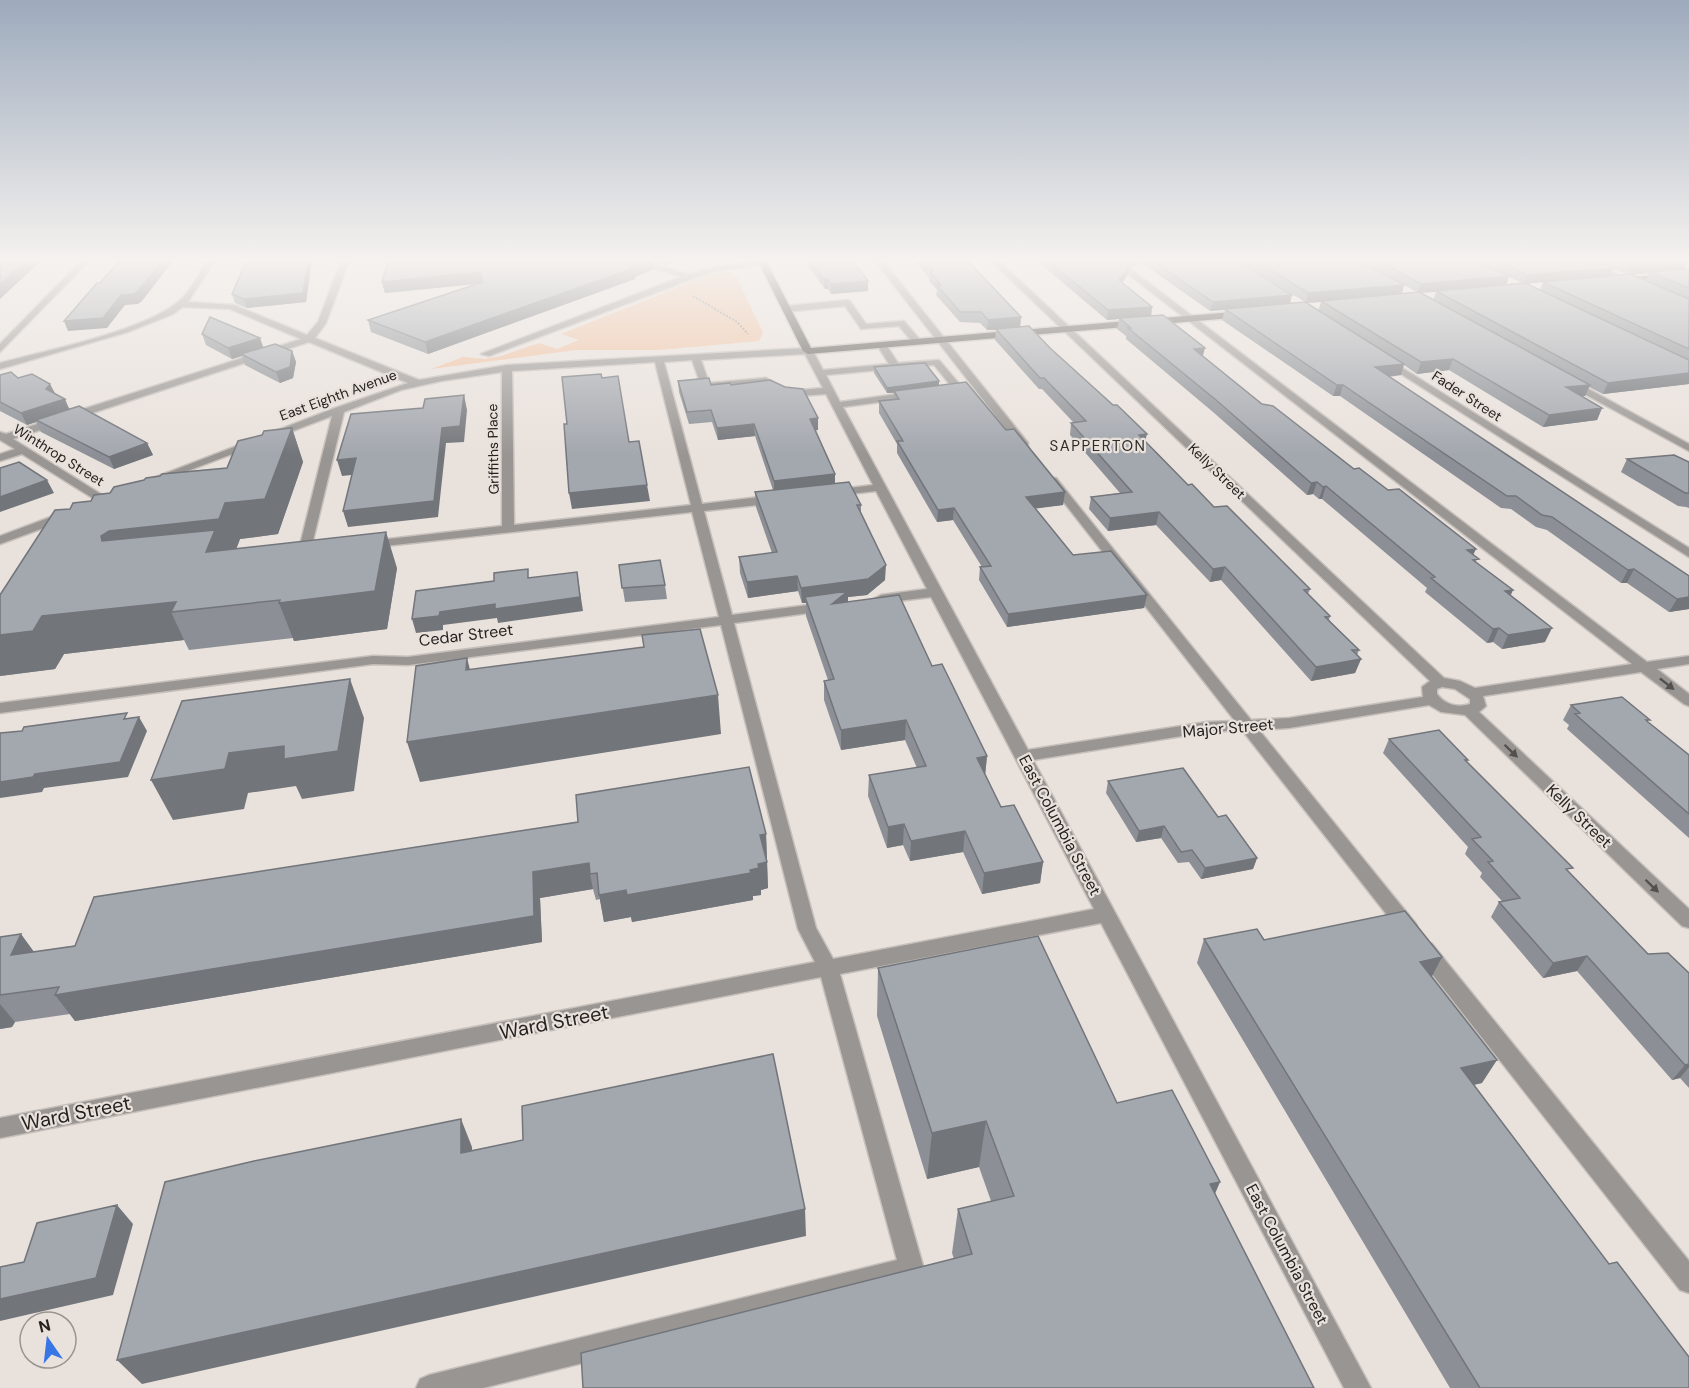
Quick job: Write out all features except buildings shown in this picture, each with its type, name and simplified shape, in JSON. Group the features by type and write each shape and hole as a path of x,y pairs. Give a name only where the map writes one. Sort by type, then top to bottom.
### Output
{"main road":[{"name":"East Columbia Street","path":"795,326 808,351"},
{"path":"808,351 1116,326"}],"street":[{"path":"0,349 22,326"},
{"path":"0,366 138,326"},
{"path":"277,326 417,383"},
{"path":"2,436 309,339 320,326"},
{"path":"486,354 560,326"},
{"path":"903,326 917,342"},
{"path":"930,326 1031,453"},
{"name":"Kelly Street","path":"1064,326 1440,682"},
{"path":"1201,326 1689,701"},
{"path":"882,345 895,366"},
{"path":"0,354 56,349"},
{"name":"East Eighth Avenue","path":"146,483 417,383 507,368 808,351"},
{"name":"East Columbia Street","path":"808,351 1358,1388"},
{"name":"Fader Street","path":"1372,351 1689,553"},
{"path":"696,358 705,386 766,381 787,394 833,398 895,399 917,394"},
{"path":"429,1388 912,1269 845,1022 829,970 807,929 758,768 727,620 659,361"},
{"path":"820,373 936,362 959,389 938,391"},
{"name":"Griffiths Place","path":"507,368 508,529"},
{"path":"1563,379 1689,447"},
{"path":"304,553 339,410"},
{"name":"Winthrop Street","path":"2,436 103,500"},
{"path":"0,458 23,450"},
{"path":"1046,471 1689,1281"},
{"path":"816,495 881,487"},
{"path":"361,546 792,497"},
{"path":"0,540 65,515 56,533"},
{"path":"864,602 936,592"},
{"name":"Cedar Street","path":"0,708 373,660 408,661 841,605"},
{"path":"1473,693 1689,660"},
{"path":"1440,682 1462,686 1473,693 1477,698 1478,706 1469,711 1446,708 1433,700 1428,691 1429,687 1440,682"},
{"name":"Major Street","path":"1023,756 1195,729 1289,723 1433,700"},
{"name":"Kelly Street","path":"1469,711 1689,921"},
{"name":"Ward Street","path":"0,1128 829,970 1107,914"}],"path":[{"path":"740,326 744,332 753,337"}],"shaded area":[{"path":"582,326 760,326 763,333 759,341 659,350 576,350 431,369 463,357 485,359 539,343 557,349 579,340 561,334"}],"district":[{"name":"SAPPERTON","path":"1098,446"}]}
